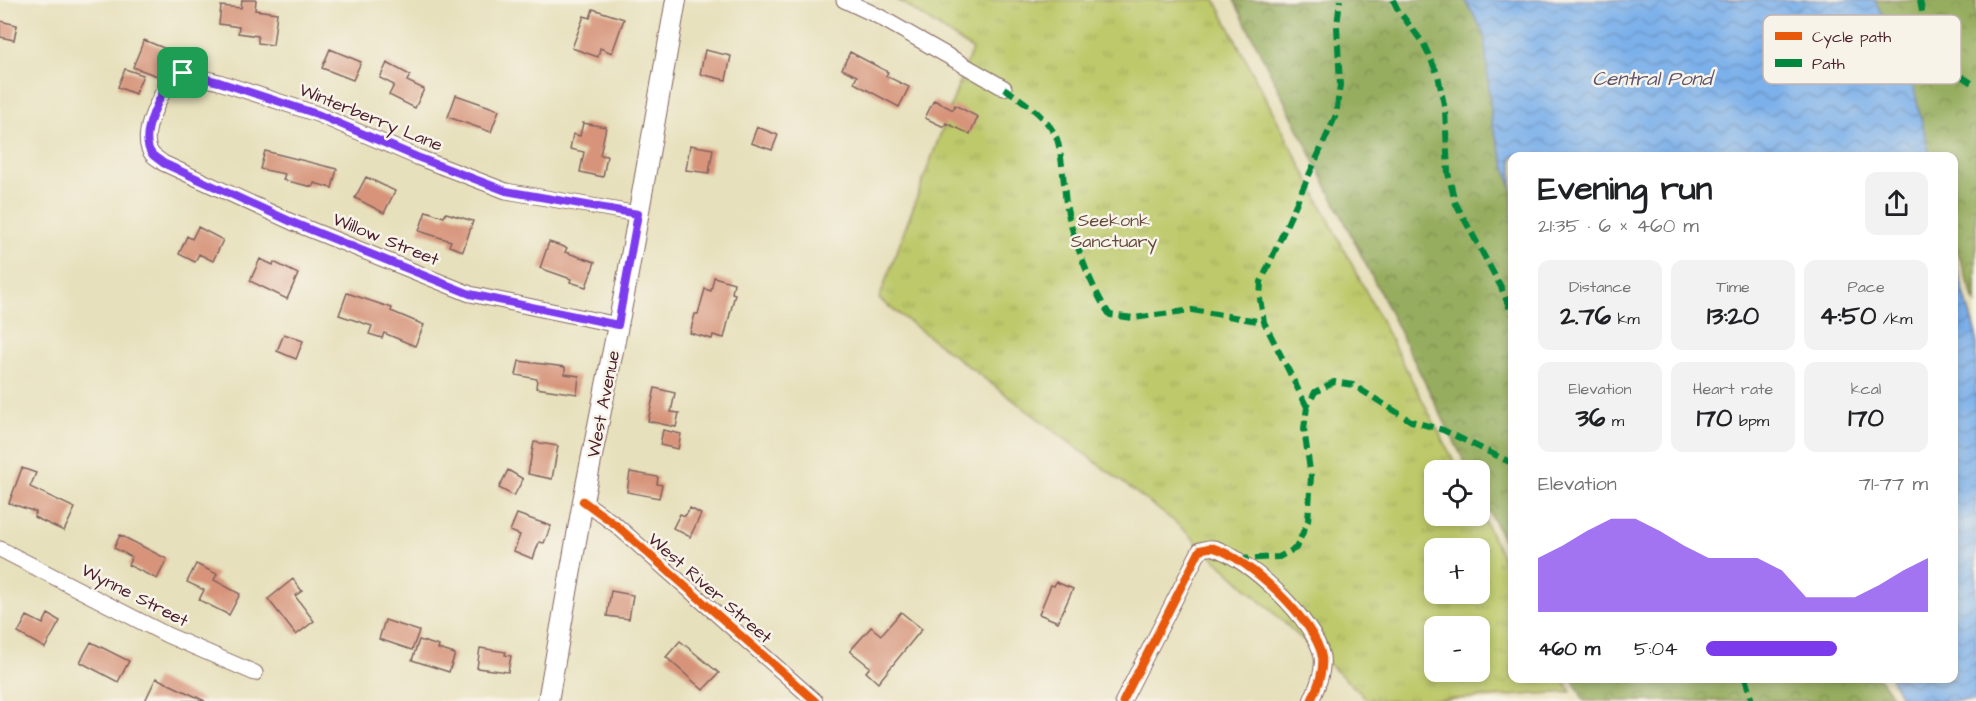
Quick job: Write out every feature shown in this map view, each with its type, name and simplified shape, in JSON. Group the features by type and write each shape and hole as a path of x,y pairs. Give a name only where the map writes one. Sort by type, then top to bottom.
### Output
{"street":[{"name":"West Avenue","path":"548,701 676,0"},
{"path":"844,0 878,16 1004,88"},
{"name":"Winterberry Lane","path":"151,154 147,130 154,112 171,77 183,73 219,82 317,114 417,157 506,191 638,214"},
{"name":"Willow Street","path":"151,154 181,172 294,223 470,294 618,325"},
{"name":"West River Street","path":"583,501 616,525 815,701"},
{"path":"1123,701 1200,550 1211,547 1237,559 1270,584 1297,614 1319,644 1322,659 1321,676 1312,700"},
{"name":"Wynne Street","path":"0,549 167,635 255,673"}],"green space":[{"name":"Seekonk Sanctuary","path":"898,0 1215,0 1453,460 1424,460 1424,526 1487,526 1508,568 1508,683 1566,683 1571,692 1421,701 1369,701 1175,522 879,299 972,49"},
{"path":"1234,0 1470,0 1491,40 1508,153 1508,549 1490,513 1490,460 1464,460"},
{"path":"1849,0 1976,0 1976,305 1958,253 1958,152 1921,152 1889,84 1961,84 1961,15 1856,15"},
{"path":"1575,683 1883,683 1896,701 1584,701"}],"water":[{"name":"Central Pond","path":"1465,0 1875,0 1882,15 1763,15 1763,84 1913,84 1929,152 1508,152 1508,176 1492,123 1484,33"},
{"path":"1958,272 1976,335 1976,701 1903,701 1894,683 1958,683"}],"building":[{"path":"242,0 256,0 255,10 277,13 273,45 258,43 258,36 238,33 239,27 219,24 221,6 241,8"},
{"path":"593,9 624,19 612,53 600,48 598,57 572,48 584,16 590,18"},
{"path":"0,21 17,25 14,40 0,37"},
{"path":"144,40 171,51 160,77 133,67"},
{"path":"330,49 361,62 353,80 322,68"},
{"path":"705,50 731,56 726,80 700,74"},
{"path":"850,52 888,72 886,76 909,87 899,107 854,83 857,76 842,69"},
{"path":"387,63 410,75 407,81 424,89 415,108 389,95 394,85 380,78"},
{"path":"125,69 143,75 135,94 118,87"},
{"path":"456,95 499,110 491,132 448,117"},
{"path":"934,100 953,110 955,105 978,117 970,134 946,123 944,127 925,118"},
{"path":"583,123 606,127 600,155 607,156 603,177 580,172 584,152 570,149 573,134 580,136"},
{"path":"757,127 778,135 772,150 751,143"},
{"path":"690,145 713,149 709,173 686,170"},
{"path":"265,151 337,169 332,188 314,183 313,187 283,180 285,174 260,169"},
{"path":"366,177 395,191 384,213 355,198"},
{"path":"426,211 444,217 446,213 473,221 463,251 449,246 451,241 419,231"},
{"path":"198,227 223,240 213,261 199,254 195,262 179,254 187,236 192,239"},
{"path":"549,242 567,248 565,252 595,262 586,287 540,268"},
{"path":"260,259 273,265 274,262 298,274 287,299 250,281"},
{"path":"714,277 734,283 732,293 735,294 724,338 713,335 712,339 690,333 705,289 711,291"},
{"path":"347,293 392,308 391,311 424,325 415,346 384,333 382,338 369,334 372,326 339,315"},
{"path":"284,334 303,341 296,359 277,351"},
{"path":"519,361 565,367 565,374 579,376 577,394 536,388 537,379 516,375"},
{"path":"655,388 675,393 671,412 679,413 676,427 648,421"},
{"path":"663,430 681,434 678,449 660,445"},
{"path":"534,442 558,446 552,479 528,474"},
{"path":"22,468 36,473 30,487 75,508 64,531 34,517 36,512 9,503"},
{"path":"508,470 523,479 514,496 499,488"},
{"path":"630,472 658,477 657,484 662,485 659,498 627,492"},
{"path":"690,508 701,514 690,537 673,528 680,514 685,516"},
{"path":"517,514 551,526 544,543 539,542 533,559 514,551 520,535 510,531"},
{"path":"120,535 167,559 157,579 128,565 132,557 114,548"},
{"path":"196,564 217,574 214,580 240,594 229,615 199,600 204,590 187,582"},
{"path":"293,579 302,591 295,596 314,621 296,635 268,599"},
{"path":"1056,582 1073,589 1058,622 1039,614 1051,585 1054,586"},
{"path":"611,591 633,595 629,619 607,616"},
{"path":"901,612 922,629 878,683 866,672 870,667 850,651 871,627 881,635"},
{"path":"48,614 60,621 45,648 18,633 27,616 43,624"},
{"path":"385,620 419,631 412,650 379,639"},
{"path":"419,640 455,654 449,672 412,660"},
{"path":"680,641 719,673 703,690 666,657"},
{"path":"91,642 129,661 118,682 80,662"},
{"path":"480,648 506,652 505,655 511,656 508,672 477,668"},
{"path":"156,678 205,701 145,701"}],"marked path":[{"path":"1307,407 1264,322 1260,299 1261,282 1336,115 1340,85 1337,26 1340,0"},
{"path":"1393,0 1423,43 1438,75 1445,110 1448,173 1455,202 1508,304"},
{"path":"1920,0 1923,15"},
{"path":"1961,76 1976,86"},
{"path":"1004,88 1041,117 1057,139 1062,161 1066,204 1073,231 1089,277 1110,315 1134,318 1192,310 1264,322"},
{"path":"1237,559 1279,557 1296,548 1308,521 1311,477 1304,429 1307,407 1315,392 1334,382 1353,385 1411,421 1443,430 1508,461"},
{"path":"1747,683 1752,701"}],"cycle path":[{"path":"618,325 470,294 294,223 163,163 153,155 148,146 147,137 152,115 171,77 183,73 219,82 317,114 417,157 506,191 638,214"},
{"path":"583,501 616,525 815,701"},
{"path":"1123,701 1200,550 1210,548 1228,554 1262,577 1294,609 1307,626 1317,642 1322,657 1320,679 1311,701"}],"route":[{"path":"183,73 219,82 317,114 417,157 506,191 638,214 618,325 470,294 294,223 163,163 151,154 147,130 171,77 183,73"}]}
